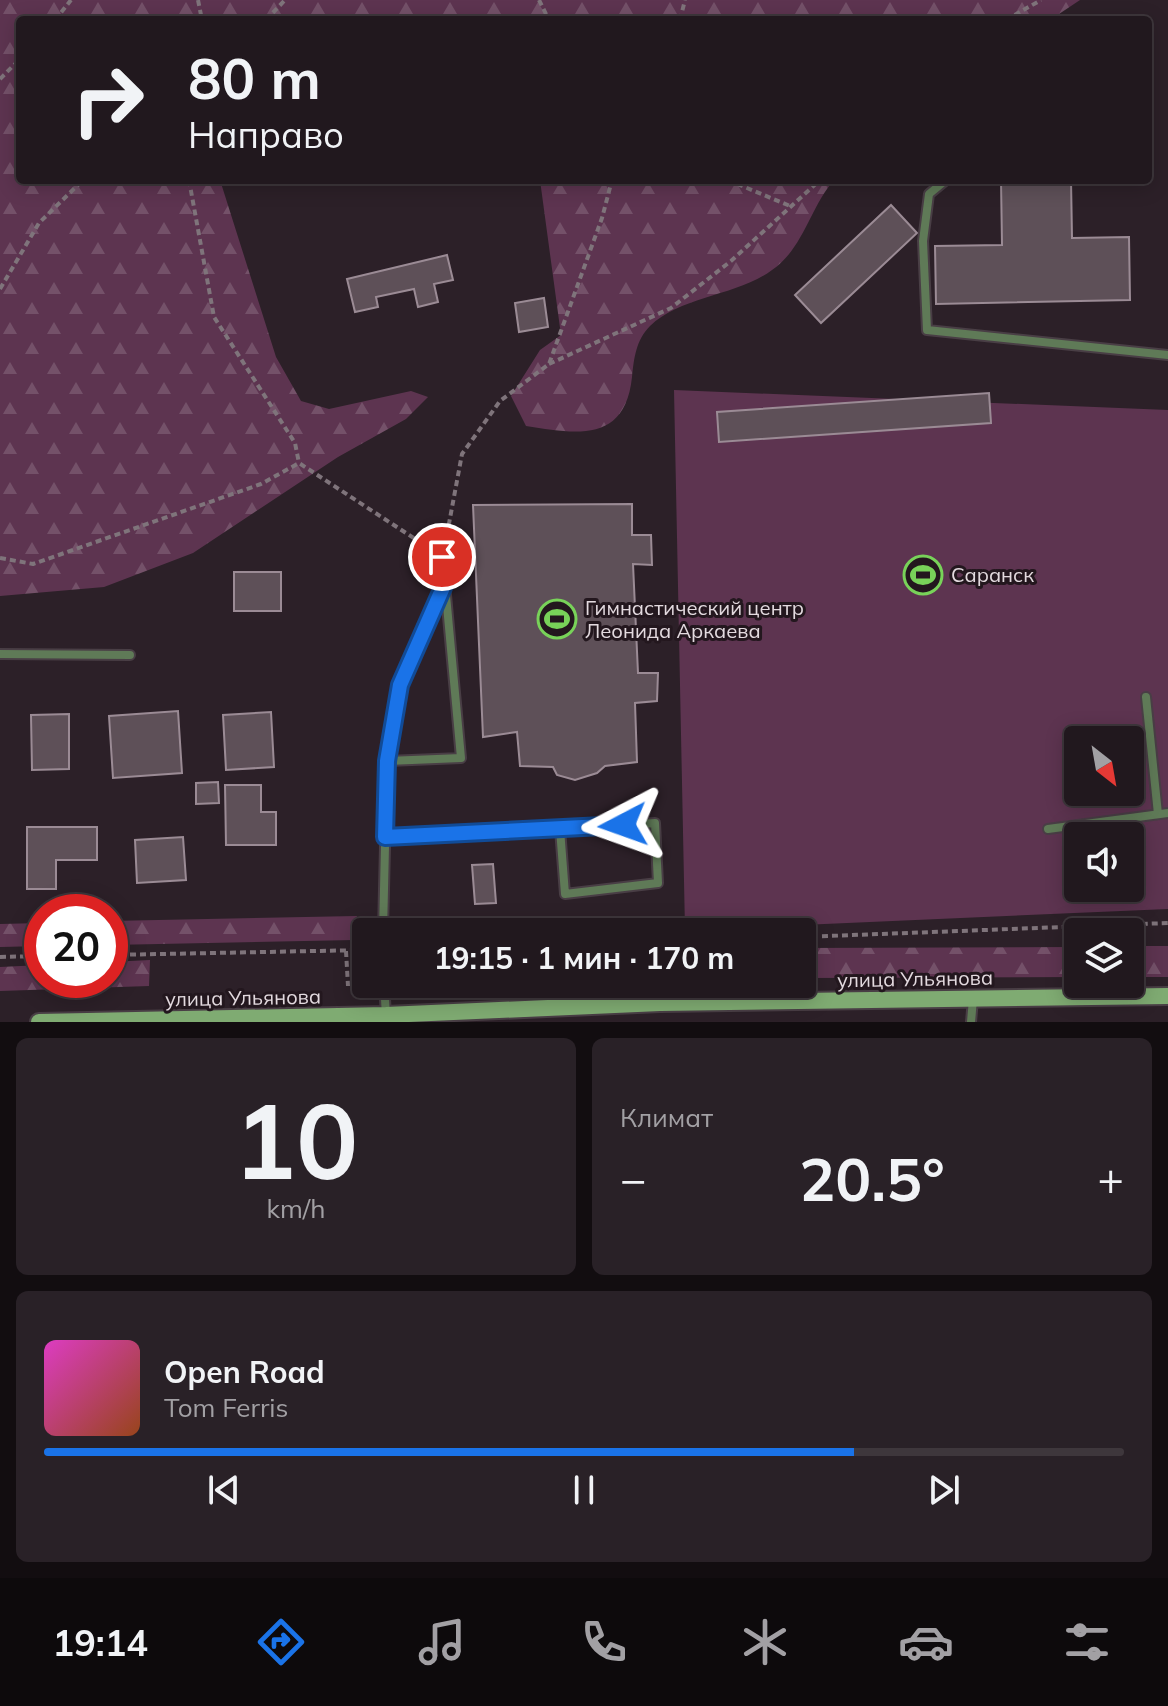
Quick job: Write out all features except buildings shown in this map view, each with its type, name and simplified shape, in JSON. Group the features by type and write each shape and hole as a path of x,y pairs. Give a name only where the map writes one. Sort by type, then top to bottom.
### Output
{"main road":[{"name":"улица Ульянова","path":"39,1022 386,1018 660,1003 1168,996"},
{"path":"660,1003 660,1022"}],"lane":[{"path":"941,184 929,194 923,241 927,330 1168,355"},
{"path":"387,761 461,758 442,557"},
{"path":"383,918 387,761 400,685 445,583"},
{"path":"0,654 130,655"},
{"path":"1048,829 1163,814 1146,697"},
{"path":"385,837 655,823 658,883 565,894 560,829"},
{"path":"385,998 386,1018"},
{"path":"971,1022 973,999"}],"path":[{"path":"58,16 71,0"},
{"path":"270,16 285,0"},
{"path":"1013,16 1041,0"},
{"path":"0,79 16,63"},
{"path":"0,289 39,223 79,184"},
{"path":"190,184 214,317 295,443 299,463 442,557 462,454 500,401 549,364 671,308 731,261 815,184"},
{"path":"549,364 602,218 611,184"},
{"path":"738,184 790,206"},
{"path":"0,558 33,564 261,484 299,463"},
{"path":"816,936 1168,923"},
{"path":"346,951 348,986"},
{"path":"128,955 352,951"},
{"path":"0,957 24,956"}],"green space":[{"path":"0,0 1080,0 1056,16 16,16 16,184 221,184 276,357 301,401 329,409 411,391 428,397 406,419 338,457 193,553 104,587 0,596"},
{"path":"541,184 831,184 792,250 772,270 743,286 677,308 645,331 635,356 628,398 620,414 609,424 580,431 526,426 511,396 540,350 561,335"},
{"name":"Саранск","path":"674,390 1168,410 1168,909 816,924 816,918 685,918"},
{"path":"357,916 352,918 352,940 128,945 128,921"},
{"path":"24,923 24,946 0,947 0,924"},
{"path":"1144,946 1168,946 1168,977 1144,977"},
{"path":"1064,947 1064,977 816,978 816,948"},
{"path":"150,960 149,986 128,987 128,961"},
{"path":"24,966 24,990 0,991 0,967"}],"place":[{"name":"Саранск","path":"923,575"},
{"name":"Гимнастический центр Леонида Аркаева","path":"557,619"}],"route":[{"path":"442,557 445,583 400,685 387,761 385,837 623,825"}]}
